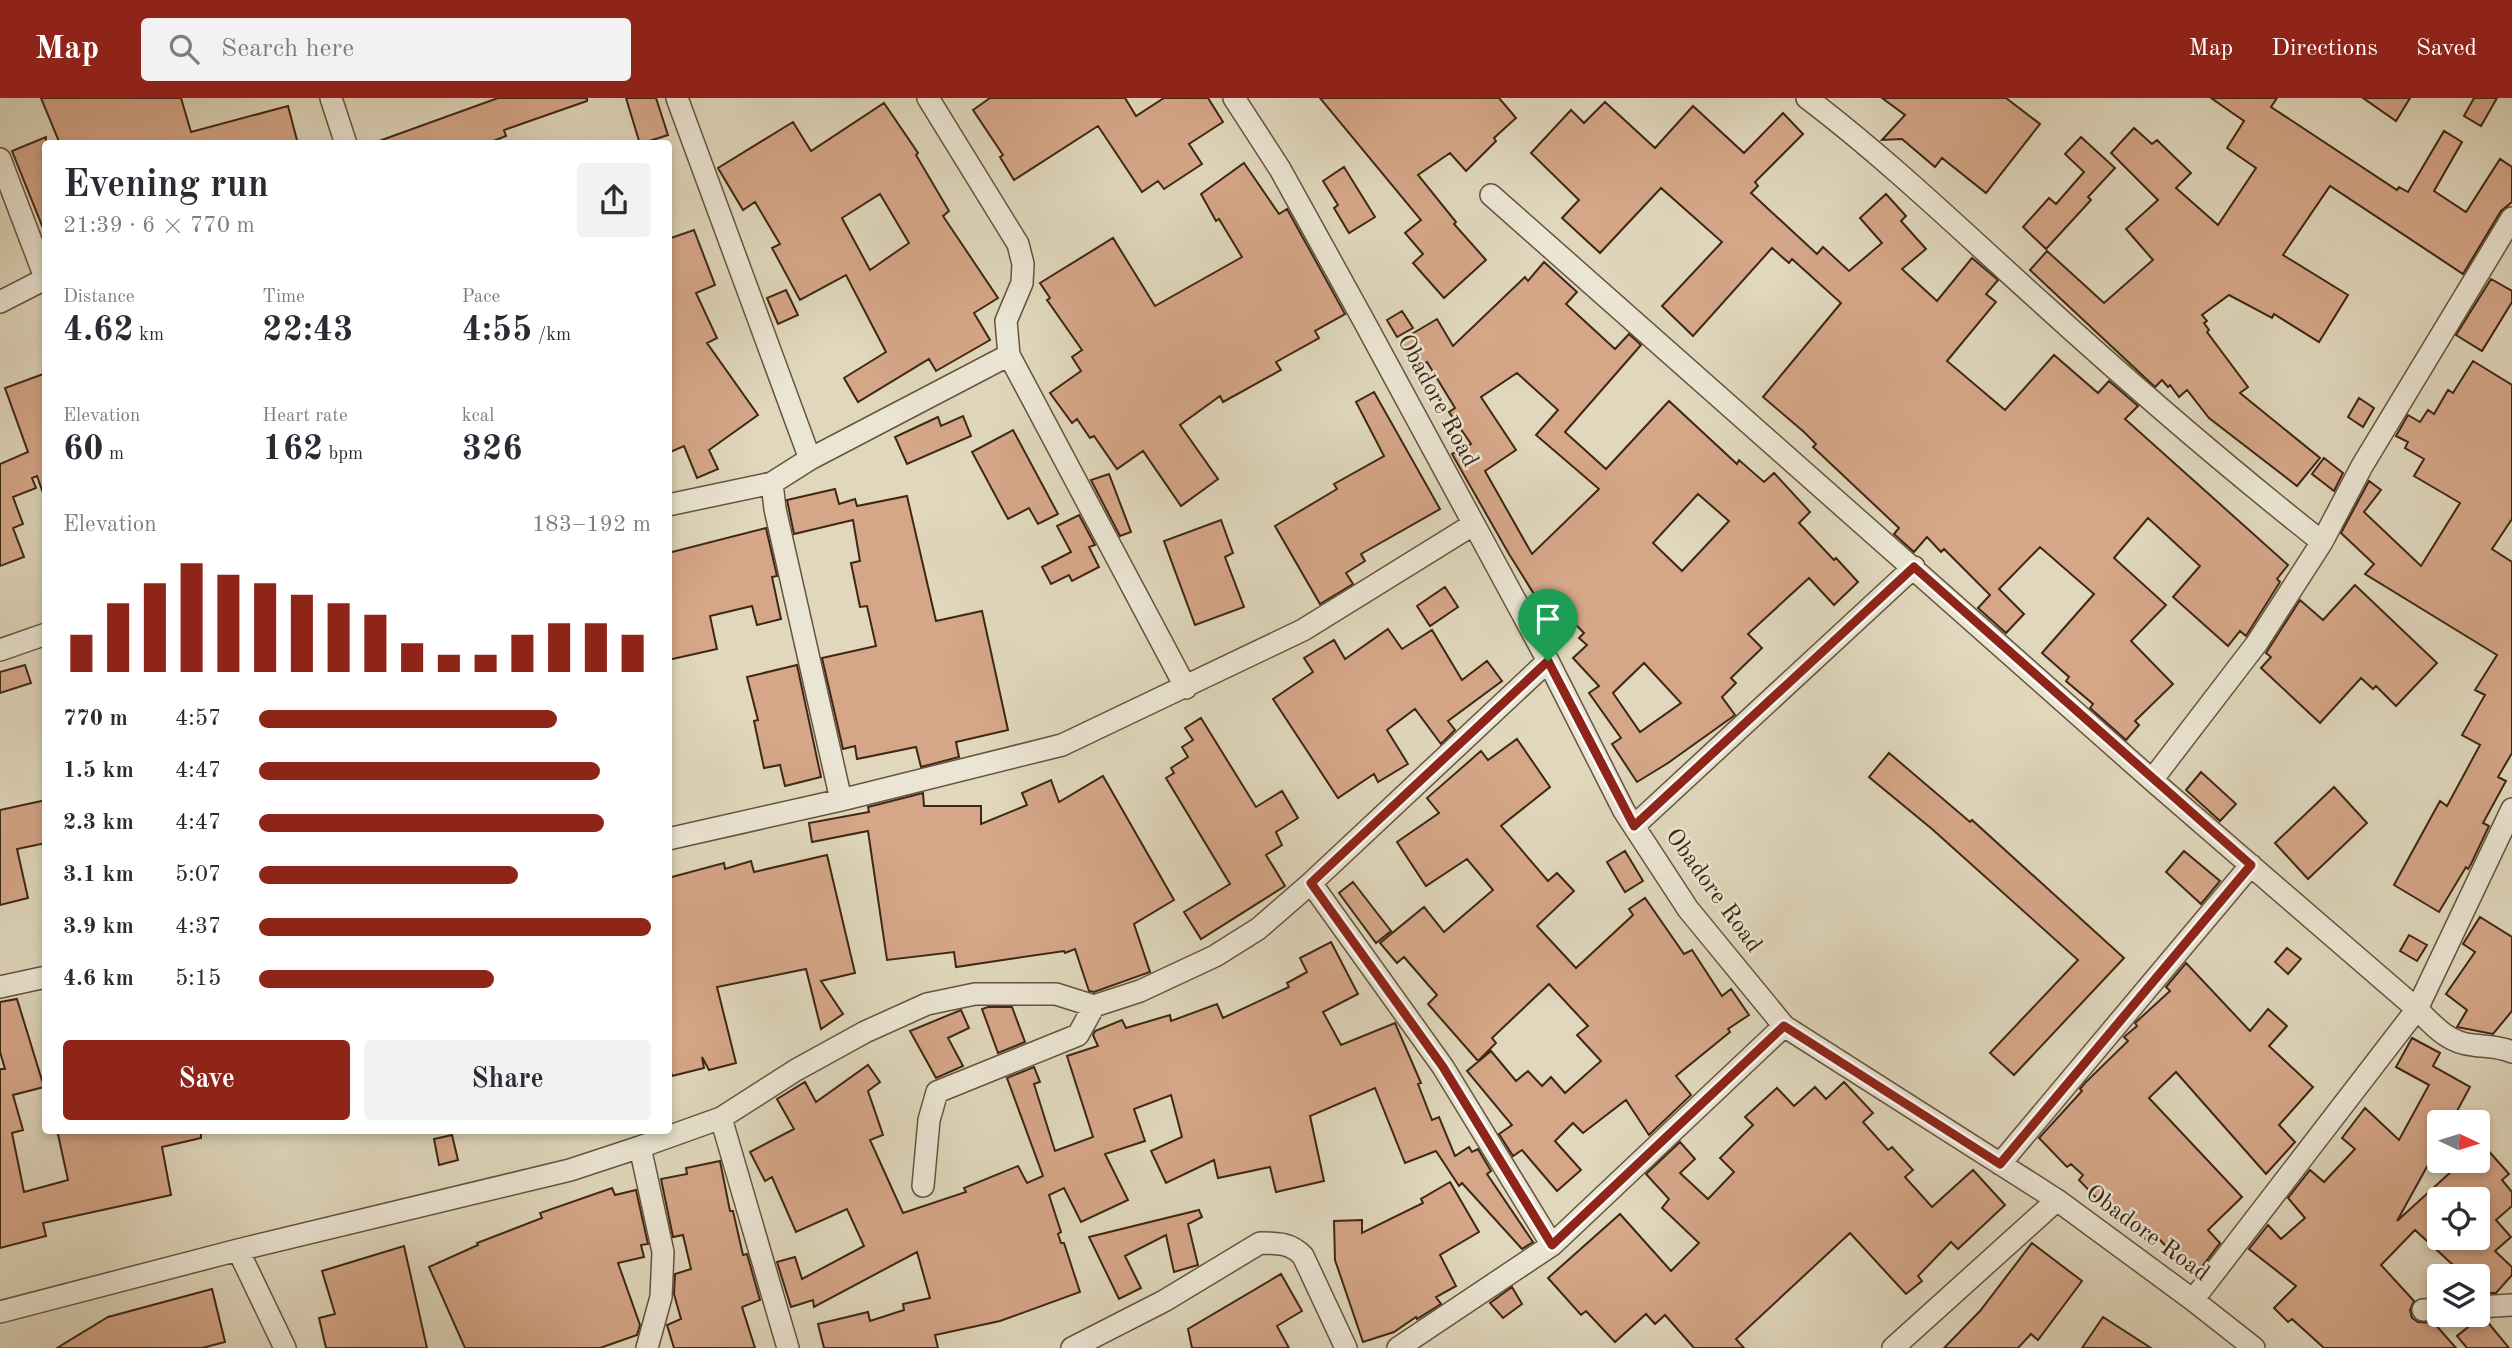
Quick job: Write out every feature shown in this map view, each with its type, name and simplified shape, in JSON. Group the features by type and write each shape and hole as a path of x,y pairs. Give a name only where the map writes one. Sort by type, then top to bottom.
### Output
{"street":[{"path":"331,98 345,140"},
{"path":"677,98 810,459"},
{"path":"928,98 1018,244 1023,264 1022,283 1006,321 1009,355 1186,688"},
{"name":"Obadore Road","path":"1234,98 1280,169 1548,661 1634,826 1688,909 1784,1026 2057,1200 2193,1300 2249,1347"},
{"path":"1807,98 1864,141 2094,350 2251,486 2322,542"},
{"path":"0,159 42,272"},
{"path":"1491,195 2152,780 2417,1009 2445,1037 2459,1043 2499,1047 2512,1052"},
{"path":"2152,780 2245,660 2322,542 2367,458 2512,218"},
{"path":"0,302 42,281"},
{"path":"672,504 772,483 810,459 1009,355"},
{"path":"772,483 775,509 841,800"},
{"path":"672,838 1048,750 1186,688 1303,630 1474,524"},
{"path":"1634,826 1914,567"},
{"path":"0,650 42,635"},
{"path":"0,1312 238,1250 570,1170 640,1147 721,1118 796,1070 865,1032 927,1004 975,994 1056,994 1094,1006 1140,991 1215,956 1258,929 1311,883 1548,661"},
{"path":"2193,1300 2417,1009 2512,809"},
{"path":"2000,1164 2251,865"},
{"path":"1311,883 1443,1067 1552,1245"},
{"path":"0,987 42,978"},
{"path":"923,1186 929,1120 937,1092 1078,1035 1094,1006"},
{"path":"1398,1348 1552,1245 1784,1026"},
{"path":"721,1118 788,1348"},
{"path":"640,1147 663,1252 662,1297 647,1348"},
{"path":"1893,1348 2057,1200"},
{"path":"1072,1348 1164,1301 1260,1243 1278,1243 1294,1247 1303,1256 1346,1348"},
{"path":"238,1250 285,1348"},
{"path":"2490,1306 2512,1305"}],"building":[{"path":"41,98 181,98 191,132 288,106 297,140 58,140"},
{"path":"498,98 587,98 587,101 504,130 506,136 496,140 382,140"},
{"path":"626,98 656,98 668,135 652,140 639,140"},
{"path":"990,98 1125,98 1136,116 1164,98 1208,98 1223,122 1189,144 1202,164 1164,189 1158,181 1142,192 1098,126 1014,180 1000,157 1003,155 973,110"},
{"path":"1320,98 1499,98 1516,118 1494,138 1496,141 1466,171 1450,153 1418,175 1456,222 1454,224 1486,260 1444,298 1413,263 1423,254 1405,233 1421,220"},
{"path":"1882,98 2006,98 2040,124 1986,193 1942,158 1935,167 1902,139 1882,140 1905,115"},
{"path":"2211,98 2277,98 2271,107 2397,190 2399,187 2408,192 2444,131 2462,142 2434,191 2466,212 2500,159 2512,167 2512,202 2501,211 2463,274 2330,186 2283,255 2348,295 2319,342 2274,314 2272,318 2229,295 2202,315 2207,321 2204,323 2209,330 2207,332 2248,387 2240,393 2320,458 2297,486 2209,418 2187,390 2179,397 2170,385 2168,387 2162,380 2155,387 2030,270 2047,251 2104,303 2153,260 2126,229 2158,200 2111,153 2134,128 2152,144 2157,140 2191,173 2176,188 2218,225 2256,168 2227,148 2244,121"},
{"path":"2363,98 2410,98 2396,121"},
{"path":"2474,98 2497,98 2481,126 2464,116"},
{"path":"1605,102 1655,148 1693,106 1744,153 1783,113 1803,134 1755,182 1758,186 1751,193 1817,254 1823,247 1849,271 1882,243 1860,218 1886,194 1906,216 1901,221 1926,249 1902,269 1937,301 1972,258 1998,280 1986,294 1996,302 1947,361 2005,410 2054,355 2098,393 2109,381 2138,406 2125,419 2288,565 2277,579 2280,582 2246,636 2240,631 2228,646 2173,597 2200,566 2148,518 2114,558 2166,605 2131,641 2173,684 2135,721 2139,725 2126,740 2090,708 2093,704 2066,681 2069,677 2042,653 2094,594 2040,547 1999,589 2024,614 2006,633 1978,608 1990,595 1944,549 1941,552 1927,537 1914,552 1894,534 1899,528 1813,447 1816,444 1804,432 1763,397 1841,303 1792,259 1789,263 1772,248 1693,336 1662,306 1722,242 1661,188 1600,253 1562,218 1579,200 1531,153 1571,110 1584,123"},
{"path":"884,103 918,153 916,155 949,211 943,216 998,298 974,313 990,340 936,371 929,359 858,402 844,378 886,352 846,275 800,300 772,248 780,244 755,202 743,210 718,168 793,122 811,151","holes":["880,194 909,243 870,270 842,218"]},
{"path":"46,137 46,140 42,140 42,226 12,151"},
{"path":"2081,137 2115,168 2088,197 2091,200 2046,249 2023,227 2049,198 2056,204 2084,172 2065,154"},
{"path":"1244,163 1279,214 1287,209 1345,314 1315,331 1319,338 1276,362 1281,370 1223,402 1220,396 1180,425 1218,479 1181,506 1143,451 1117,469 1094,436 1090,438 1077,419 1072,423 1050,393 1081,371 1072,357 1082,350 1047,300 1050,298 1040,283 1113,238 1155,306 1242,257 1219,219 1216,221 1201,194"},
{"path":"1344,167 1375,217 1349,233 1334,208 1338,205 1323,181"},
{"path":"694,230 715,285 696,293 717,338 707,343 758,415 709,450 718,469 697,478 684,446 672,451 672,238"},
{"path":"1544,262 1577,292 1566,304 1615,349 1629,334 1641,345 1565,432 1606,469 1669,401 1737,464 1739,460 1764,482 1774,473 1810,512 1799,523 1858,582 1834,605 1809,578 1748,634 1762,648 1731,678 1736,683 1722,697 1735,715 1637,782 1612,744 1621,738 1589,693 1599,686 1573,658 1587,645 1579,638 1584,633 1555,603 1544,610 1452,454 1471,444 1449,412 1455,408 1427,362 1416,368 1400,341 1437,319 1453,346 1525,277 1528,281","holes":["1517,373 1558,410 1536,435 1599,489 1532,554 1485,471 1516,450 1481,397","1698,494 1729,521 1682,571 1653,543","1644,663 1681,703 1640,732 1613,693"]},
{"path":"2491,279 2512,291 2512,302 2482,351 2456,335"},
{"path":"786,290 798,315 778,324 767,298"},
{"path":"1402,311 1413,328 1397,337 1387,320"},
{"path":"2473,361 2512,385 2512,519 2492,549 2512,562 2512,753 2498,777 2506,781 2483,823 2489,826 2471,864 2468,869 2466,867 2439,912 2394,885 2440,801 2447,806 2480,745 2462,735 2485,695 2475,690 2497,655 2365,574 2374,564 2341,533 2369,481 2381,490 2364,512 2421,566 2460,503 2414,476 2424,459 2405,448 2408,442 2396,436 2408,415 2420,422 2428,410 2434,414 2448,390 2453,393"},
{"path":"42,374 42,490 37,476 32,478 36,488 13,497 23,524 13,528 24,557 0,566 0,464 28,452 5,388"},
{"path":"1374,392 1440,509 1361,554 1365,561 1346,573 1353,584 1320,604 1275,526 1337,489 1334,484 1384,456 1356,402"},
{"path":"2359,398 2374,408 2363,427 2348,417"},
{"path":"963,416 971,436 907,464 895,437 938,417 941,426"},
{"path":"1013,430 1058,514 1038,524 1029,508 1008,519 972,452"},
{"path":"2324,458 2343,473 2334,491 2312,474"},
{"path":"1109,474 1131,532 1120,536 1091,480"},
{"path":"835,489 839,504 855,499 857,506 907,496 936,621 982,611 1008,730 956,742 959,757 921,767 916,747 857,759 855,746 843,749 822,658 876,646 867,606 860,607 851,563 860,561 853,520 794,534 787,500"},
{"path":"1079,515 1095,545 1089,547 1099,567 1072,581 1069,575 1051,584 1042,567 1071,552 1057,526"},
{"path":"1221,520 1233,553 1225,557 1244,607 1195,625 1164,541"},
{"path":"766,528 777,576 772,577 781,619 757,625 752,606 710,616 717,649 672,659 672,552"},
{"path":"2355,585 2437,663 2396,706 2376,686 2373,689 2361,678 2320,723 2261,668 2271,657 2266,653 2300,600 2323,620"},
{"path":"1445,587 1458,607 1430,626 1417,606"},
{"path":"1388,629 1402,649 1432,630 1462,680 1487,661 1502,681 1448,721 1455,730 1441,744 1415,709 1387,730 1408,764 1378,782 1374,774 1338,798 1273,699 1313,672 1304,658 1334,640 1345,659"},
{"path":"25,665 31,683 0,693 0,672"},
{"path":"797,665 821,777 785,786 780,765 764,768 754,721 758,720 747,677"},
{"path":"1201,718 1256,807 1282,791 1298,818 1276,832 1282,845 1266,855 1285,886 1201,939 1184,912 1230,884 1166,778 1174,773 1171,768 1188,757 1182,747 1193,740 1185,728"},
{"path":"1517,739 1550,787 1501,826 1548,881 1557,873 1574,891 1537,926 1576,968 1633,915 1629,909 1645,898 1684,954 1692,950 1722,996 1731,989 1749,1015 1728,1029 1730,1032 1676,1076 1691,1095 1649,1135 1626,1100 1583,1133 1573,1123 1555,1141 1581,1170 1557,1191 1522,1150 1513,1156 1499,1134 1512,1125 1467,1071 1491,1051 1516,1081 1528,1071 1542,1086 1551,1077 1565,1093 1601,1061 1577,1035 1588,1026 1549,984 1492,1038 1496,1043 1478,1061 1428,1004 1437,995 1404,957 1397,963 1380,943 1424,907 1444,932 1493,890 1467,859 1426,886 1397,842 1439,813 1427,798 1481,751 1488,760"},
{"path":"1889,753 1970,822 1972,820 2124,958 2014,1075 1990,1053 2078,960 1932,829 1869,777"},
{"path":"2201,772 2236,804 2220,821 2186,790"},
{"path":"1103,776 1174,900 1134,924 1150,972 1094,992 1089,991 1075,949 1065,953 1064,951 956,967 954,952 887,960 868,831 812,842 809,823 869,812 868,807 923,793 924,806 981,806 981,824 1027,805 1022,793 1051,780 1059,802"},
{"path":"2334,787 2367,823 2308,879 2275,843"},
{"path":"42,801 42,844 17,849 28,898 0,905 0,810"},
{"path":"1625,851 1643,881 1625,892 1607,862"},
{"path":"2184,851 2220,881 2201,904 2166,872"},
{"path":"827,855 855,973 821,981 843,1014 821,1029 806,969 717,987 736,1063 709,1070 702,1057 704,1068 672,1076 672,877 724,863 725,869 751,861 754,872"},
{"path":"1353,882 1391,931 1376,943 1339,893"},
{"path":"2480,917 2512,937 2512,1011 2493,1034 2457,1027 2467,1010 2446,994 2475,952 2463,944"},
{"path":"2409,935 2427,945 2417,961 2400,951"},
{"path":"1331,942 1358,994 1323,1012 1341,1045 1395,1023 1421,1083 1418,1084 1432,1120 1439,1117 1455,1156 1469,1147 1472,1152 1478,1149 1491,1171 1487,1174 1533,1242 1522,1249 1462,1183 1459,1186 1436,1151 1405,1163 1375,1088 1310,1116 1324,1181 1276,1192 1270,1167 1218,1178 1214,1160 1166,1183 1151,1151 1182,1137 1171,1095 1134,1109 1145,1141 1105,1154 1128,1200 1081,1222 1064,1188 1049,1195 1061,1232 1058,1234 1061,1243 1064,1243 1080,1292 1000,1321 935,1335 938,1348 824,1348 818,1324 868,1312 870,1321 904,1310 903,1304 930,1298 917,1252 814,1307 813,1300 791,1307 777,1262 795,1257 802,1279 864,1246 847,1209 796,1232 772,1177 765,1181 750,1152 794,1129 777,1099 805,1082 816,1102 868,1065 880,1082 868,1091 883,1135 870,1140 903,1213 966,1192 964,1188 1018,1166 1027,1183 1043,1176 1007,1078 1034,1067 1040,1082 1034,1084 1055,1151 1093,1137 1067,1056 1098,1046 1093,1035 1095,1031 1122,1020 1126,1028 1170,1015 1171,1021 1217,1004 1223,1018 1289,987 1287,983 1307,972 1300,958"},
{"path":"2287,948 2301,959 2288,974 2275,962"},
{"path":"2186,963 2250,1031 2268,1009 2287,1026 2269,1046 2313,1087 2279,1125 2295,1142 2266,1174 2176,1072 2149,1098 2242,1197 2208,1230 2220,1243 2195,1276 2158,1238 2151,1245 2126,1218 2120,1223 2079,1180 2083,1175 2071,1164 2067,1167 2039,1138 2082,1091 2080,1089 2085,1083 2128,1041 2124,1037 2137,1026 2135,1023 2170,991 2166,987"},
{"path":"17,999 42,1080 42,1088 13,1095 23,1130 12,1133 24,1192 68,1180 58,1134 201,1134 201,1138 162,1147 171,1195 43,1223 46,1236 0,1248 0,1069 5,1069 0,1052 0,1002"},
{"path":"1012,1007 1025,1042 998,1053 982,1009"},
{"path":"961,1010 969,1028 948,1038 963,1066 936,1078 910,1031"},
{"path":"2412,1038 2440,1053 2433,1066 2470,1087 2458,1110 2427,1110 2427,1167 2397,1221 2427,1194 2427,1241 2415,1230 2381,1265 2414,1301 2410,1310 2412,1318 2427,1323 2427,1327 2438,1327 2456,1348 2324,1348 2292,1319 2288,1322 2274,1308 2296,1286 2249,1249 2268,1225 2281,1239 2305,1218 2288,1198 2310,1170 2324,1182 2355,1149 2342,1138 2365,1108 2399,1140 2429,1085 2396,1067"},
{"path":"1844,1082 1873,1113 1863,1122 1888,1150 1892,1147 1913,1170 1905,1177 1932,1207 1973,1170 2005,1205 1958,1249 1951,1242 1918,1276 1922,1281 1906,1294 1850,1233 1736,1339 1744,1348 1694,1348 1665,1315 1655,1324 1646,1314 1615,1342 1586,1311 1581,1315 1548,1278 1620,1214 1671,1271 1699,1243 1662,1208 1669,1199 1646,1174 1680,1142 1695,1159 1680,1173 1708,1199 1734,1172 1720,1158 1753,1125 1745,1117 1777,1088 1794,1106 1815,1087 1826,1099"},
{"path":"452,1135 458,1160 439,1165 434,1139"},
{"path":"2490,1153 2509,1174 2502,1180 2512,1192 2512,1206 2496,1220 2511,1237 2495,1251 2512,1267 2512,1275 2496,1293 2490,1293 2490,1264 2452,1264 2437,1250 2490,1250 2490,1187 2434,1187 2450,1173 2490,1173"},
{"path":"720,1161 730,1211 733,1211 743,1255 747,1254 760,1300 742,1307 755,1348 674,1348 667,1325 681,1319 674,1294 675,1274 691,1269 683,1235 673,1237 661,1179 687,1174 686,1168"},
{"path":"1450,1182 1479,1232 1440,1255 1456,1286 1436,1297 1441,1304 1417,1319 1416,1317 1394,1332 1363,1342 1335,1260 1334,1221 1362,1220 1362,1233 1423,1203 1421,1199"},
{"path":"612,1188 615,1195 636,1190 648,1244 641,1245 644,1257 618,1263 640,1325 637,1335 600,1348 465,1348 429,1267 478,1245 477,1243 542,1218 540,1213"},
{"path":"1199,1210 1202,1217 1188,1224 1198,1265 1174,1272 1166,1235 1125,1256 1141,1288 1119,1299 1089,1237"},
{"path":"2032,1243 2082,1281 2038,1340 2031,1334 2018,1348 1944,1348 1980,1311"},
{"path":"404,1246 427,1348 326,1348 319,1318 335,1314 322,1271"},
{"path":"1281,1274 1302,1311 1277,1326 1289,1348 1192,1348 1188,1329"},
{"path":"1512,1287 1522,1304 1503,1318 1490,1303"},
{"path":"212,1289 225,1342 202,1348 57,1348 108,1317"},
{"path":"2103,1317 2151,1348 2082,1348"},
{"path":"2490,1325 2509,1348 2467,1348 2457,1336 2468,1327 2490,1327"}],"route":[{"path":"1914,567 2251,865 2000,1164 1784,1026 1552,1245 1443,1067 1311,883 1548,661 1634,826 1914,567"}]}
